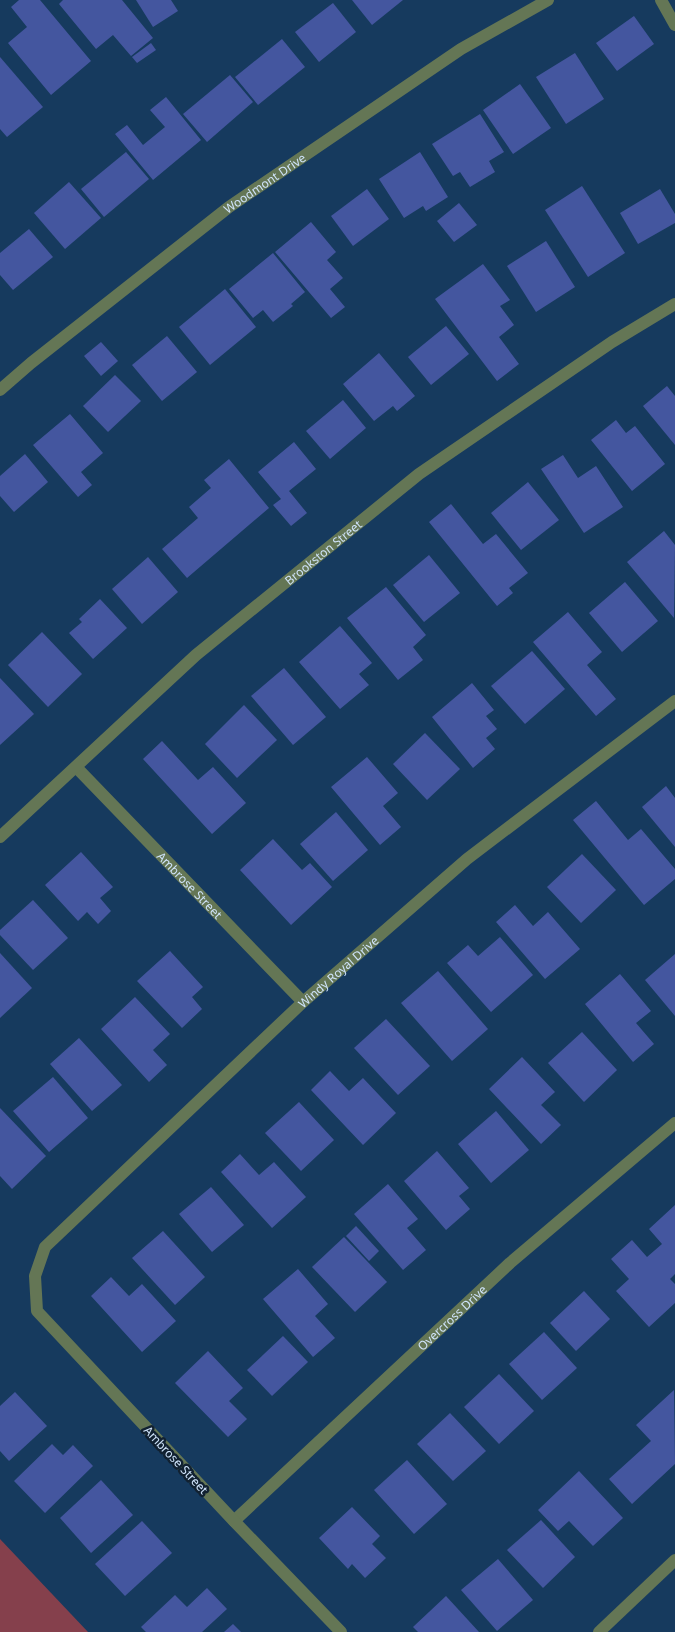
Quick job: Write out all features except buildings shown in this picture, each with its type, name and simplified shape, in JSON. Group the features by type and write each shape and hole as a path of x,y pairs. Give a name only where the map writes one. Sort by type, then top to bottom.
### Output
{"street":[{"name":"Woodmont Drive","path":"0,390 31,363 229,207 462,49 548,0"},
{"path":"661,0 675,25"},
{"name":"Brookston Street","path":"0,837 196,655 419,474 612,342 675,304"},
{"name":"Windy Royal Drive","path":"35,1276 45,1247 304,1002 467,859 675,701"},
{"name":"Ambrose Street","path":"76,767 304,1002"},
{"name":"Overcross Drive","path":"234,1521 510,1263 675,1123"},
{"name":"Ambrose Street","path":"35,1276 37,1311 341,1632"},
{"path":"599,1632 675,1560"}],"shaded area":[{"path":"0,1539 88,1632 0,1632"}]}
